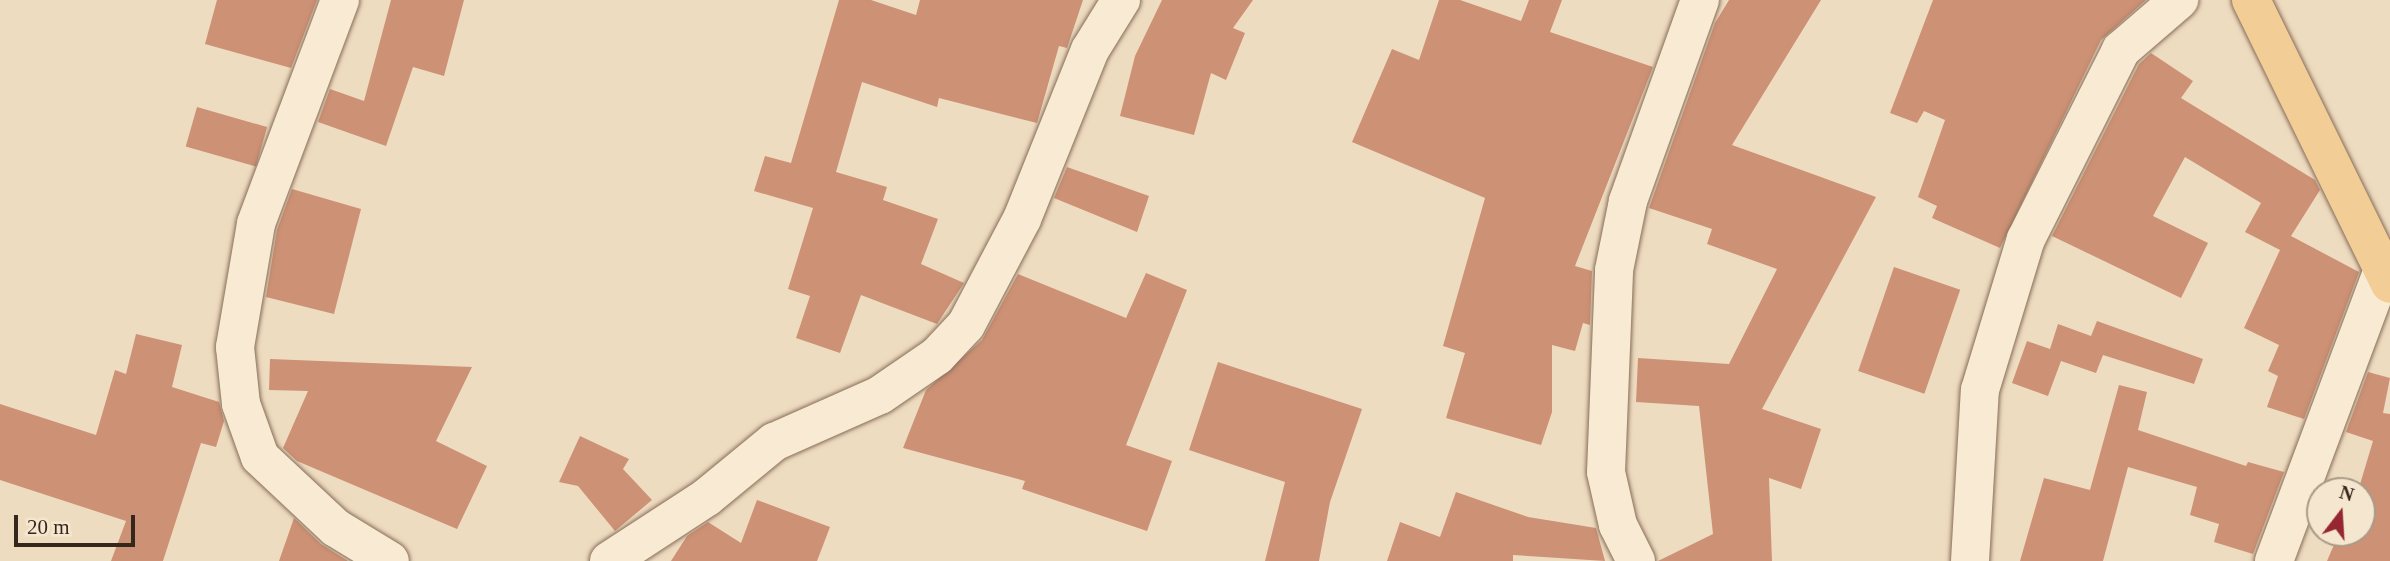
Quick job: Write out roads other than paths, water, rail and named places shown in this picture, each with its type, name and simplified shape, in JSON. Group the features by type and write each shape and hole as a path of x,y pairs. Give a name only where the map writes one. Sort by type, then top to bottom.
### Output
{"main road":[{"path":"2251,0 2387,277"}],"street":[{"path":"340,0 256,223 235,347 241,404 260,457 336,528 390,561"},
{"path":"610,561 707,497 774,442 880,395 937,356 966,325 1022,219 1090,50 1121,0"},
{"path":"1636,561 1618,525 1606,472 1614,270 1628,201 1700,0"},
{"path":"1970,561 1980,390 2026,239 2121,50 2179,0"},
{"path":"2274,561 2387,277"}]}
